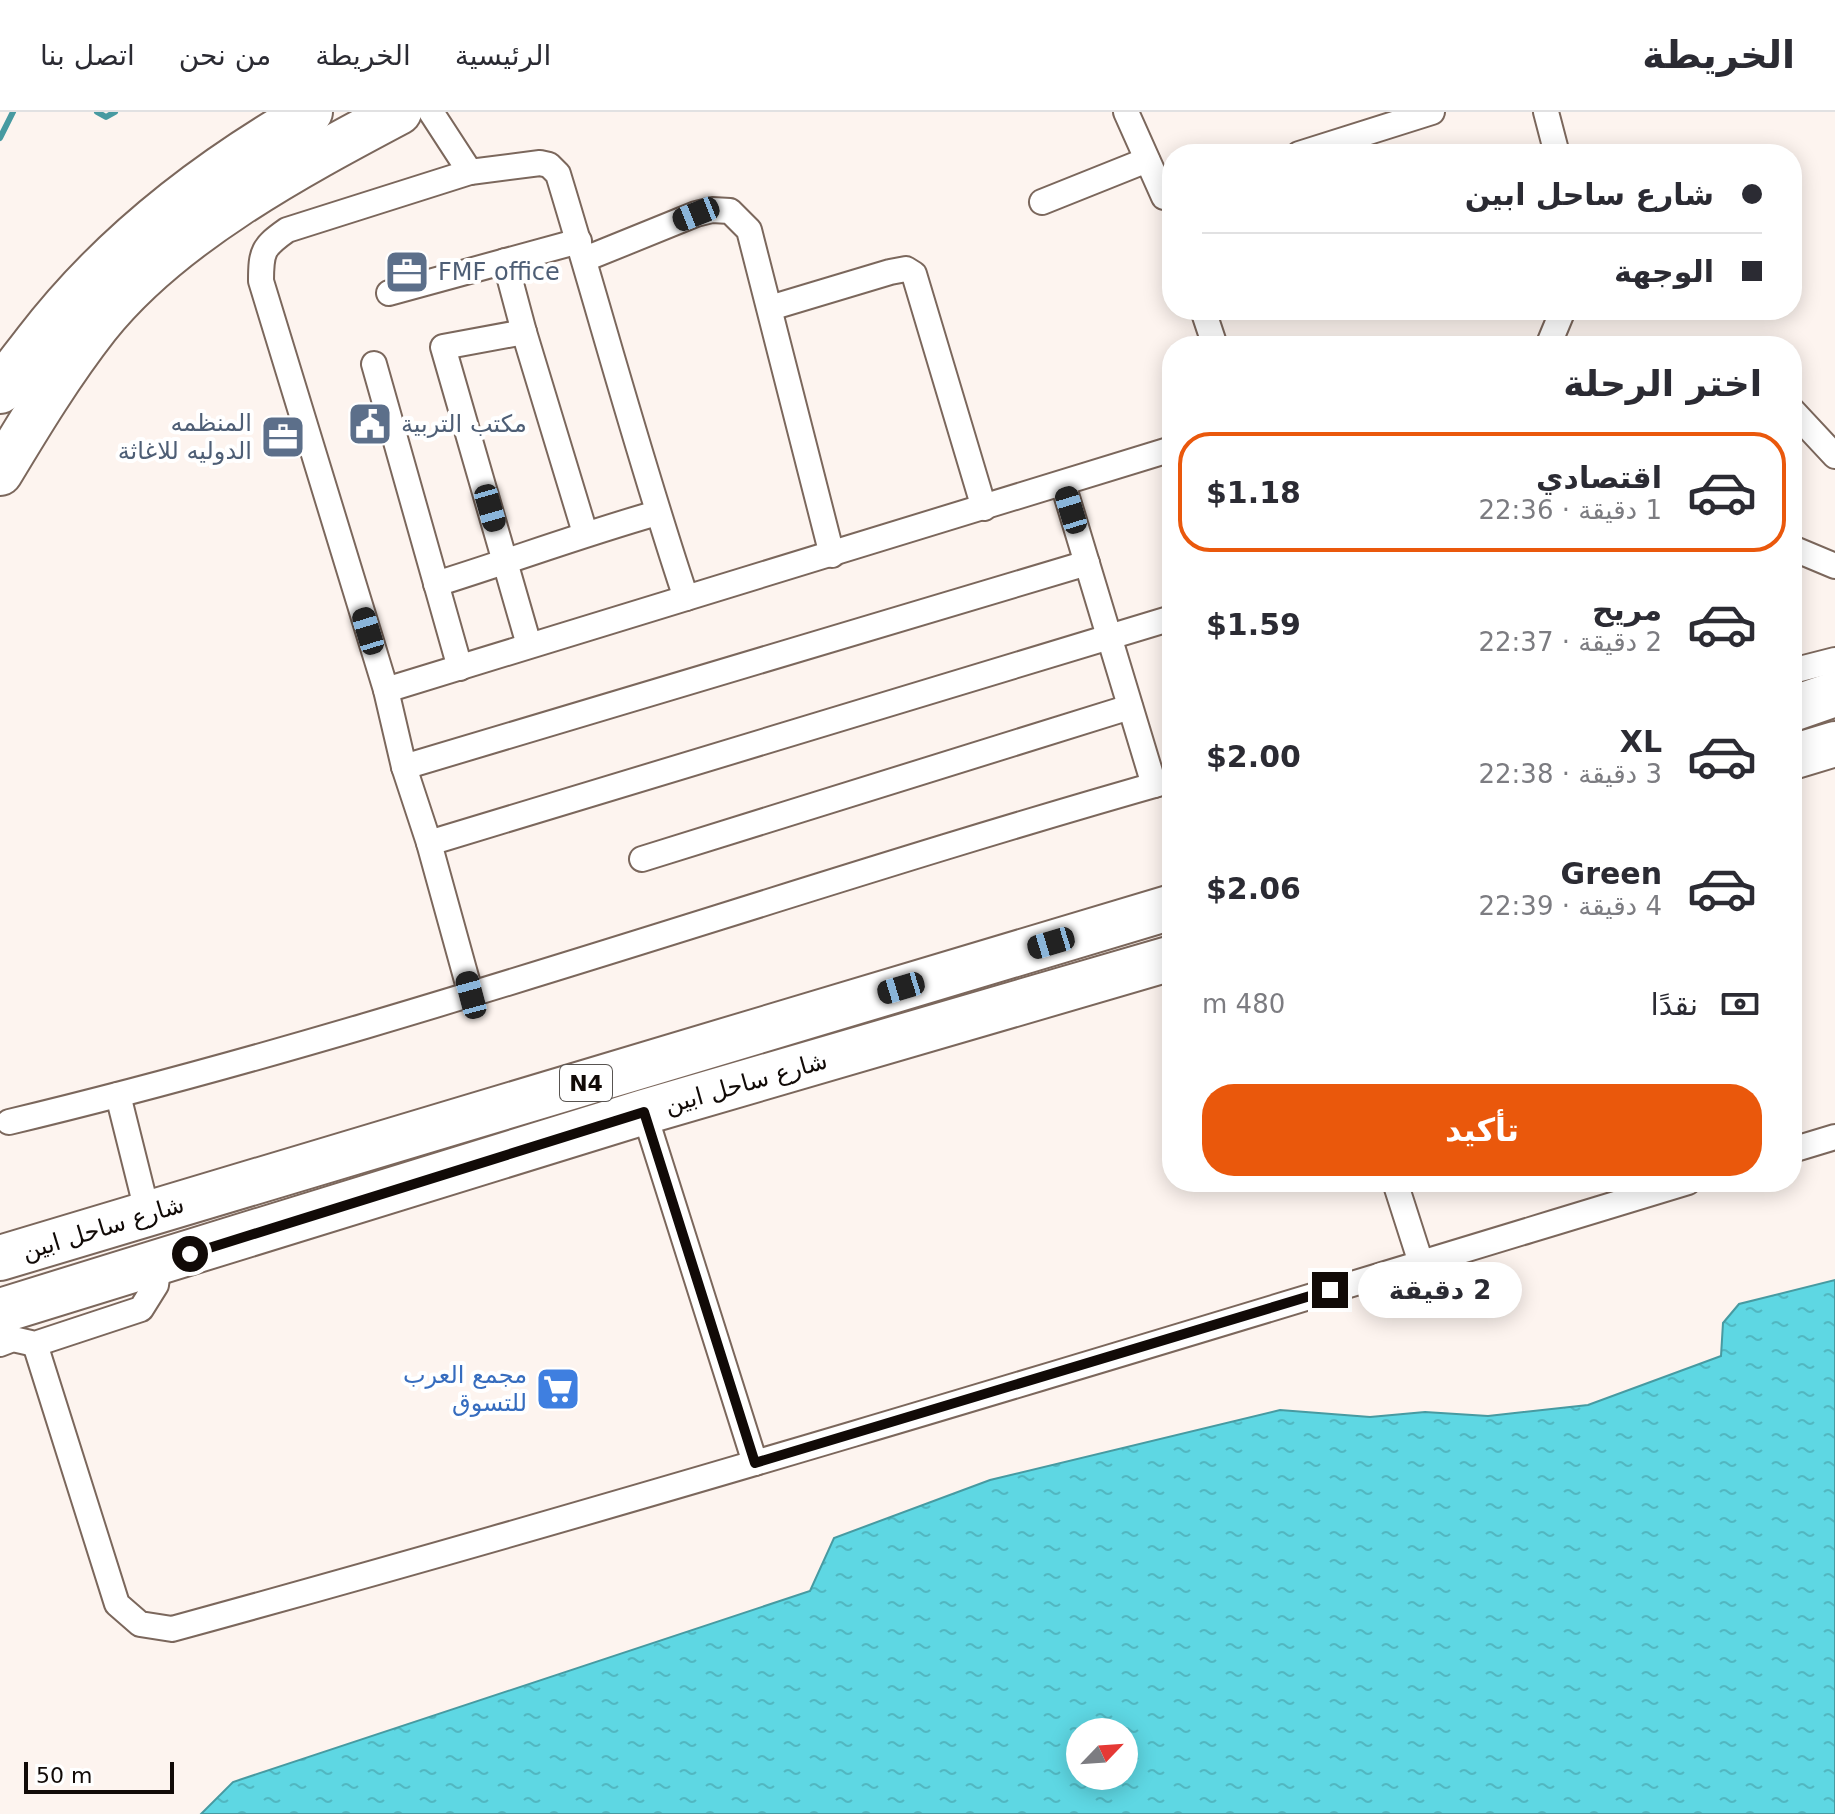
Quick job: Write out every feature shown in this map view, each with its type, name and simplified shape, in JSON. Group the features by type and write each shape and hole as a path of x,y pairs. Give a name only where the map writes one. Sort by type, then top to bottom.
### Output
{"highway":[{"path":"0,391 68,300 127,240 190,190 266,137 310,112"},
{"path":"0,473 39,408 98,324 153,268 286,172 399,112"},
{"path":"1802,706 1835,694"},
{"path":"1802,754 1835,744"},
{"name":"شارع ساحل ابين","path":"0,1258 1162,910"},
{"name":"شارع ساحل ابين","path":"0,1311 644,1112 1162,961"},
{"path":"148,1215 159,1264"}],"street":[{"path":"431,112 470,172"},
{"path":"1126,112 1162,190"},
{"path":"1331,144 1432,112"},
{"path":"1546,112 1554,144"},
{"path":"1042,202 1147,160"},
{"path":"471,995 429,843 404,767 386,690 261,281 261,256 269,242 287,230 470,172 540,163 549,165 558,174 657,513 686,598"},
{"path":"389,293 505,261 582,250 712,210 730,211 749,230 832,555"},
{"path":"505,261 585,533"},
{"path":"770,308 890,272 906,269 914,274 984,508"},
{"path":"524,332 443,347 529,645"},
{"path":"374,364 460,668"},
{"path":"1802,421 1835,456"},
{"path":"386,690 1162,452"},
{"path":"1063,484 1130,707 1162,781"},
{"path":"436,584 585,533 657,513"},
{"path":"1802,552 1835,566"},
{"path":"404,767 1087,563"},
{"path":"429,843 1162,621"},
{"path":"1802,668 1835,660"},
{"path":"642,859 1130,707"},
{"path":"9,1122 118,1095 471,995 1162,783"},
{"path":"118,1095 148,1215"},
{"path":"644,1112 755,1463"},
{"path":"1802,1147 1835,1137"},
{"path":"1398,1192 1421,1263"},
{"path":"35,1344 117,1604 140,1624 172,1629 755,1463 1655,1192"},
{"path":"0,1344 13,1339 35,1344 141,1309 156,1285 159,1264"}],"water":[{"path":"1835,1280 1835,1814 201,1814 233,1782 810,1591 834,1538 990,1480 1280,1410 1370,1417 1425,1412 1488,1416 1588,1405 1721,1356 1723,1323 1739,1304"}],"waterway":[{"path":"0,138 13,112"},
{"path":"97,112 106,117 115,112"}],"place":[{"name":"FMF office","path":"407,272"},
{"name":"مكتب التربية","path":"370,424"},
{"name":"المنظمه الدوليه للاغاثة","path":"283,437"},
{"name":"مجمع العرب للتسوق","path":"558,1389"}],"route":[{"path":"190,1254 644,1112 755,1463 1330,1290"}]}
